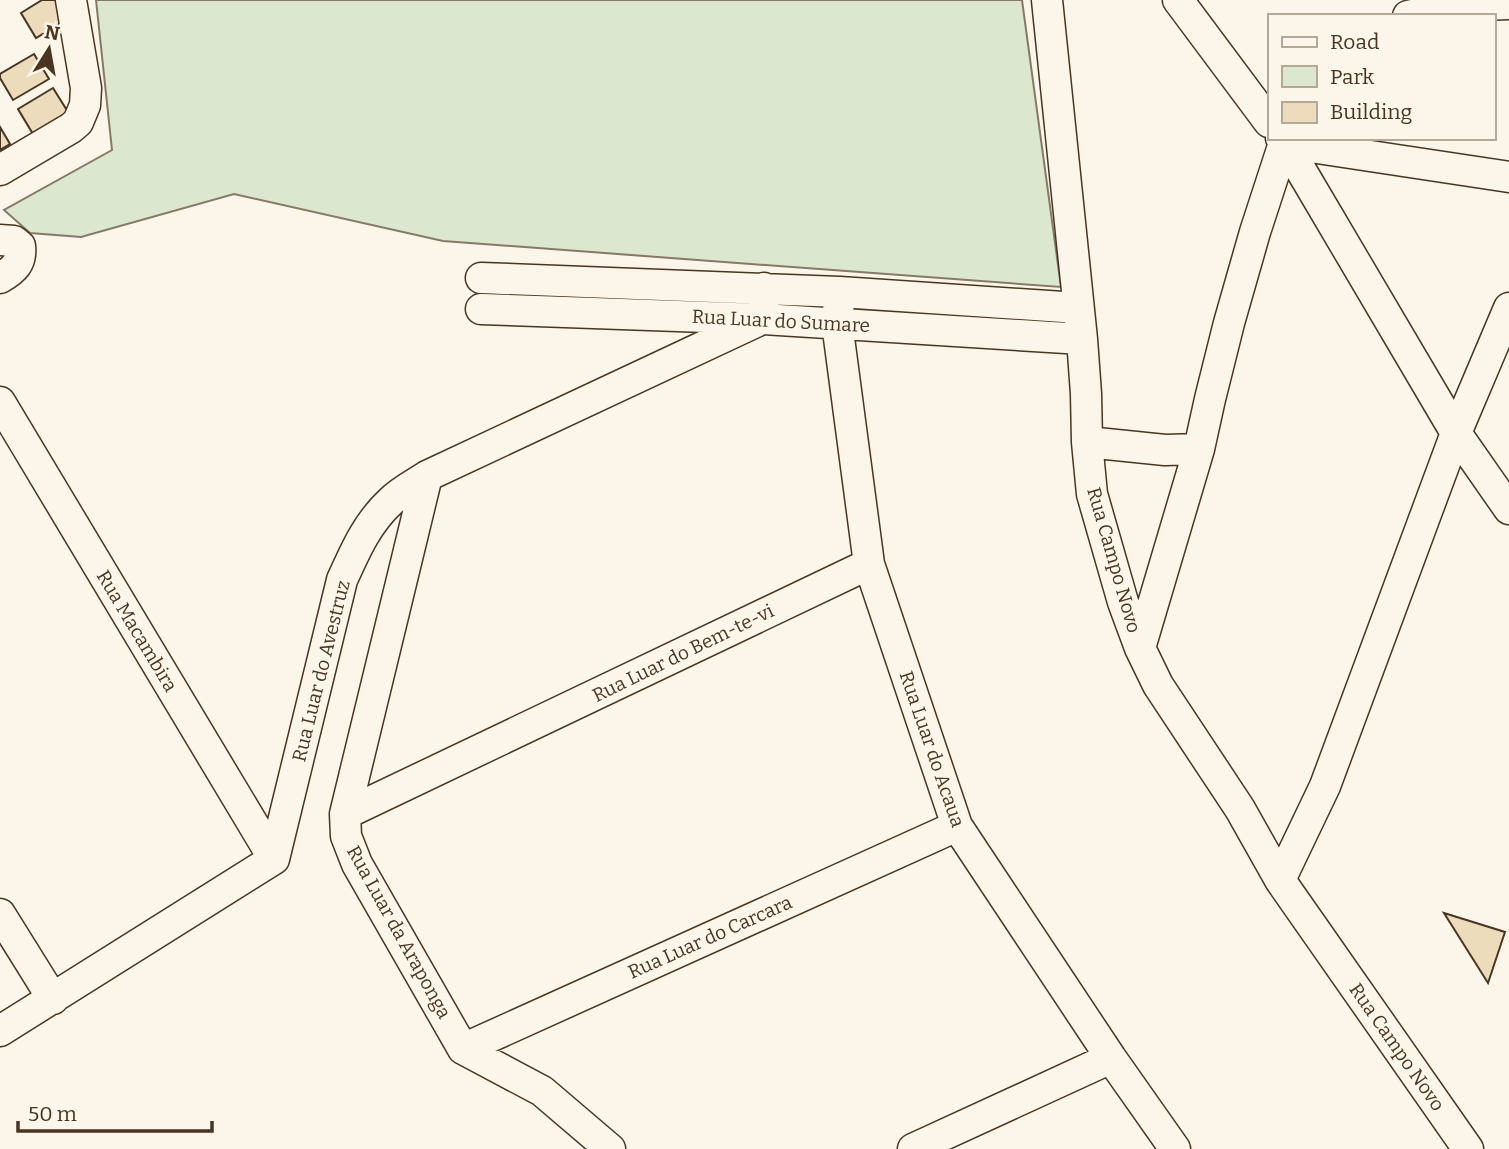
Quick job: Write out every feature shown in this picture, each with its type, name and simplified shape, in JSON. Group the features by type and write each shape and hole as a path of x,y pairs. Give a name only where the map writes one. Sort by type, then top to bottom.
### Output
{"street":[{"path":"0,170 78,122 85,105 86,88 71,0"},
{"name":"Rua Campo Novo","path":"1047,0 1082,339 1092,495 1123,602 1140,648 1158,685 1240,809 1280,880 1457,1145"},
{"path":"1178,0 1268,117"},
{"path":"1417,14 1453,6 1509,4"},
{"path":"1140,648 1199,449 1229,323 1255,232 1270,140"},
{"path":"1283,140 1456,433 1509,509"},
{"path":"1344,140 1509,177"},
{"path":"0,278 10,272 21,256 20,246 7,241"},
{"name":"Rua Luar do Sumare","path":"481,278 764,288 1078,308"},
{"path":"762,319 764,288"},
{"name":"Rua Luar do Acaua","path":"840,292 837,323 869,564 957,826 1111,1058 1175,1149"},
{"path":"1280,880 1325,786 1456,433 1509,307"},
{"name":"Rua Luar do Sumare","path":"481,309 762,319 1082,339"},
{"name":"Rua Luar do Avestruz","path":"274,859 342,580 359,543 375,517 392,499 426,476 762,319"},
{"name":"Rua Macambira","path":"0,402 274,859"},
{"path":"1087,442 1165,450 1199,449"},
{"name":"Rua Luar da Araponga","path":"426,476 345,814 346,836 357,864 463,1049"},
{"name":"Rua Luar do Bem-te-vi","path":"345,814 869,564"},
{"name":"Rua Luar do Carcara","path":"463,1049 957,826"},
{"path":"0,1031 274,859"},
{"path":"0,914 53,999"},
{"path":"463,1049 542,1091 610,1149"},
{"path":"913,1149 1111,1058"}],"green space":[{"path":"96,0 1022,0 1061,287 443,241 234,194 81,237 30,233 4,210 112,150"}],"building":[{"path":"42,0 62,0 72,16 36,38 21,13"},
{"path":"34,54 49,79 13,100 0,74"},
{"path":"53,88 68,112 33,134 18,109"},
{"path":"0,127 10,144 0,150"},
{"path":"1444,913 1505,932 1488,983"}]}
